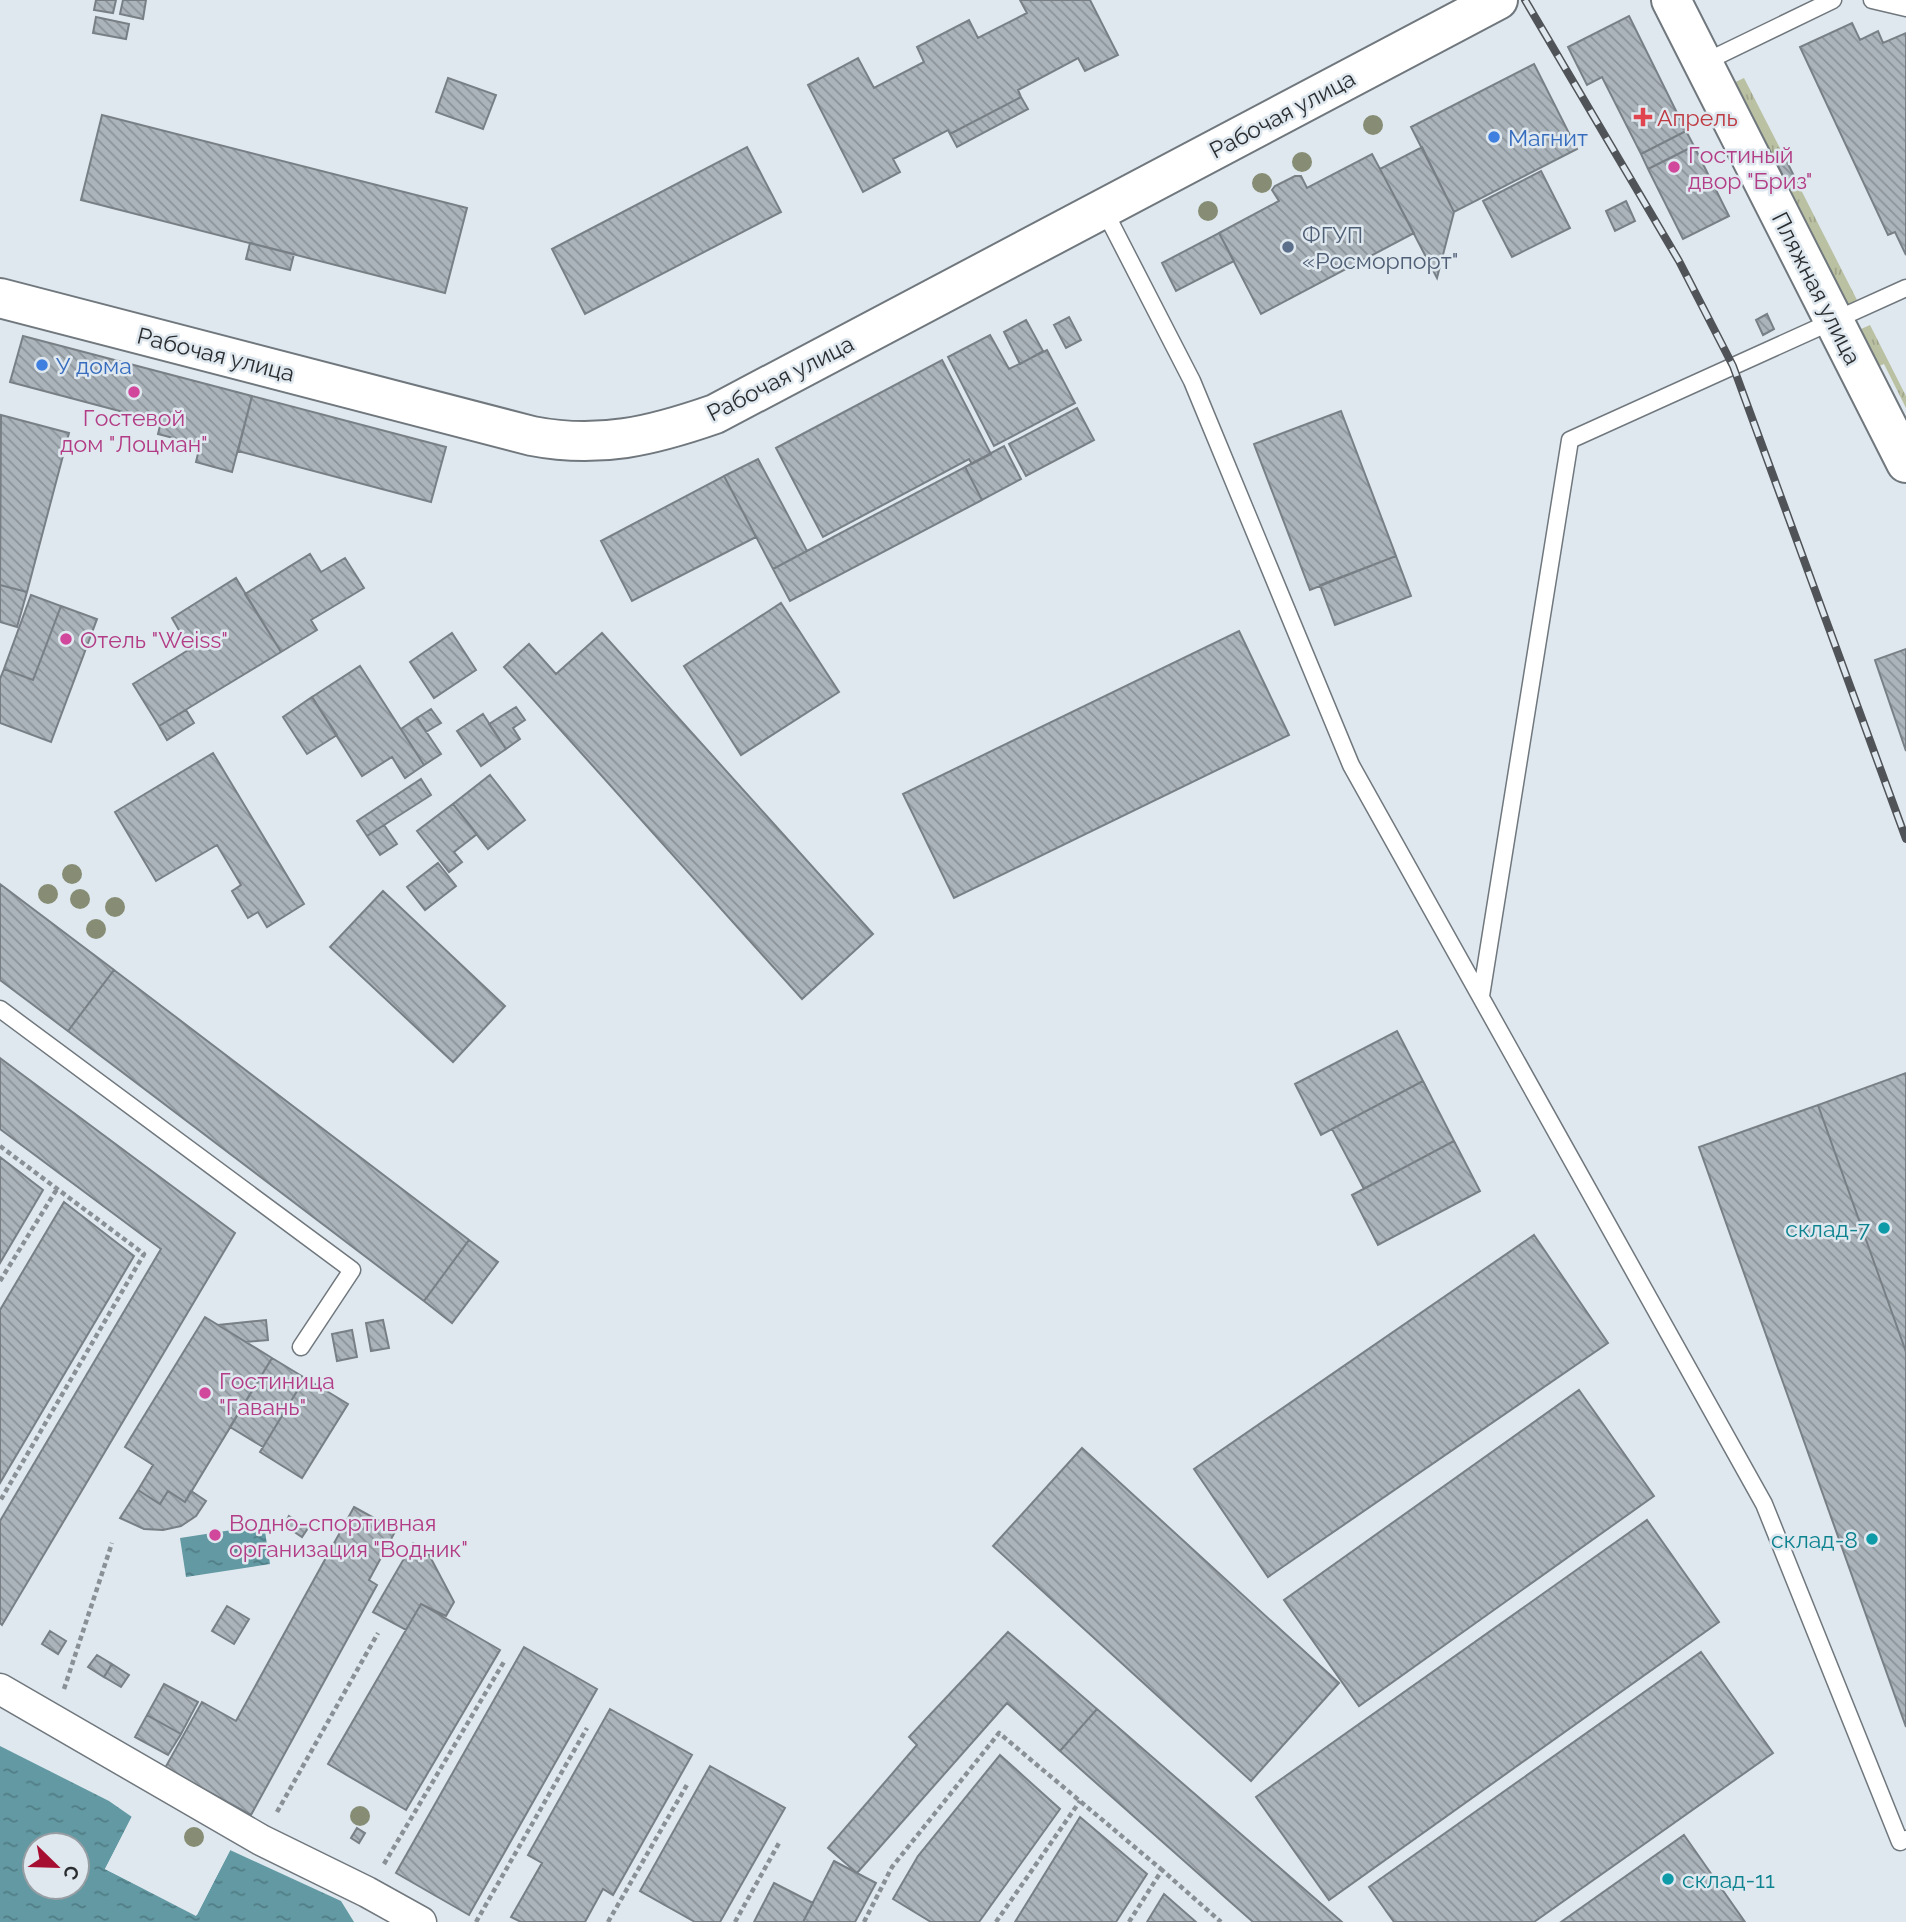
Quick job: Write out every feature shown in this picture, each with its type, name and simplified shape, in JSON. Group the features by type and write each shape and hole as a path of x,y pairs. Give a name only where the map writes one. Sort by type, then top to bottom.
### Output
{"street":[{"name":"Рабочая улица","path":"0,298 532,436 561,442 590,443 627,439 670,430 715,414 1498,0"},
{"name":"Пляжная улица","path":"1671,0 1906,463"},
{"path":"0,1689 261,1840 421,1922"}],"lane":[{"path":"1703,63 1833,0"},
{"path":"1871,0 1906,8"},
{"path":"1103,208 1192,381 1352,765 1764,1504 1900,1842 1906,1839"},
{"path":"1481,996 1570,440 1906,288"},
{"path":"0,1009 352,1270 301,1347"}],"path":[{"path":"0,1146 144,1254 0,1501"},
{"path":"0,1281 57,1189"},
{"path":"54,1719 112,1543"},
{"path":"261,1840 378,1633"},
{"path":"367,1892 505,1660"},
{"path":"476,1922 586,1728"},
{"path":"864,1922 892,1867 999,1733 1221,1922"},
{"path":"608,1922 688,1783"},
{"path":"996,1922 1080,1801"},
{"path":"735,1922 779,1843"},
{"path":"1129,1922 1162,1870"}],"green space":[{"path":"1744,78 1783,154 1774,158 1759,145 1729,85"},
{"path":"1797,182 1857,300 1846,306 1792,210 1788,186"},
{"path":"1870,325 1906,396 1906,408 1884,364 1872,369 1859,330"}],"water":[{"path":"264,1525 270,1564 186,1577 180,1538"},
{"path":"0,1746 109,1801 132,1817 105,1869 197,1915 230,1850 341,1901 354,1922 0,1922"}],"pier":[{"path":"133,1814 135,1818 110,1867 195,1911 227,1848 232,1847 196,1916 105,1869"}],"building":[{"path":"96,0 116,0 113,13 94,10"},
{"path":"123,0 146,0 143,19 120,14"},
{"path":"1020,0 1090,0 1118,55 1085,71 1078,58 1018,90 1021,97 950,134 948,130 893,159 900,172 863,192 808,85 858,58 874,88 924,62 917,47 969,20 978,38 1027,13"},
{"path":"1629,16 1686,131 1641,154 1602,77 1587,85 1568,47"},
{"path":"96,17 129,24 126,39 93,33"},
{"path":"1852,23 1860,40 1878,31 1883,43 1906,33 1906,255 1895,232 1888,235 1800,47"},
{"name":"Магнит","path":"1534,64 1577,149 1454,212 1411,127"},
{"path":"448,78 496,95 483,129 436,112"},
{"path":"1021,97 1028,109 957,147 950,134"},
{"path":"102,115 467,208 445,293 81,200"},
{"path":"1686,131 1694,146 1648,169 1641,154"},
{"path":"1694,146 1729,216 1683,239 1648,169"},
{"path":"747,147 781,212 585,314 552,249"},
{"path":"1422,147 1454,212 1437,278 1380,169"},
{"path":"1372,154 1414,233 1261,314 1219,233 1279,201 1272,190 1275,186 1295,176 1301,176 1307,188"},
{"path":"1783,154 1797,182 1788,186 1774,158"},
{"path":"1541,171 1570,228 1512,257 1483,201"},
{"path":"1626,201 1635,221 1615,231 1606,211"},
{"path":"1219,233 1234,261 1176,291 1162,263"},
{"path":"250,243 294,254 290,270 246,259"},
{"path":"1767,314 1774,329 1763,335 1756,320"},
{"path":"1069,317 1081,340 1066,348 1054,325"},
{"path":"1026,320 1043,351 1020,364 1004,332"},
{"path":"990,335 1009,369 1047,350 1075,403 994,446 948,357"},
{"path":"23,336 252,396 232,472 196,462 200,445 158,434 161,422 10,382"},
{"path":"942,360 991,454 972,464 969,459 823,537 776,448"},
{"path":"252,396 446,447 431,502 238,451"},
{"path":"1077,408 1094,440 1026,476 1009,444"},
{"path":"1341,411 1396,556 1310,590 1254,444"},
{"path":"1,415 69,433 27,592 0,585"},
{"path":"1004,446 1021,479 982,500 965,467"},
{"path":"758,459 807,551 773,569 724,476"},
{"path":"965,467 982,500 790,601 773,569"},
{"path":"724,476 756,537 632,601 601,541"},
{"path":"310,554 321,572 345,558 364,588 311,620 317,630 281,652 245,594"},
{"path":"1396,556 1411,596 1335,625 1320,585"},
{"path":"236,578 281,652 159,726 133,684 190,649 172,618"},
{"path":"0,585 27,592 17,627 0,622"},
{"path":"31,595 61,606 33,680 4,669"},
{"path":"781,603 839,692 741,755 684,666"},
{"path":"61,606 97,619 51,742 0,723 0,679 4,669 33,680"},
{"path":"1239,631 1289,735 954,898 903,794"},
{"path":"452,633 476,670 434,698 410,662"},
{"path":"602,633 873,934 802,999 504,667 529,644 556,674"},
{"path":"1906,649 1906,751 1875,660"},
{"path":"360,666 424,765 405,778 392,757 362,776 312,697"},
{"path":"312,697 337,735 307,754 283,717"},
{"path":"516,707 525,720 513,728 520,739 506,749 489,724"},
{"path":"431,709 441,723 426,732 417,718"},
{"path":"186,710 194,723 167,740 159,726"},
{"path":"483,714 506,749 481,766 457,731"},
{"path":"417,718 441,754 424,765 401,729"},
{"path":"213,753 304,904 267,927 258,912 248,918 232,891 241,885 217,845 156,881 115,812"},
{"path":"490,775 525,820 488,849 453,804"},
{"path":"421,779 431,795 367,836 357,821"},
{"path":"453,804 477,834 454,852 462,862 449,872 417,831"},
{"path":"384,825 397,844 380,855 367,836"},
{"path":"438,863 456,886 425,910 407,887"},
{"path":"0,884 114,970 68,1031 0,980"},
{"path":"383,891 505,1006 453,1062 330,947"},
{"path":"114,970 469,1240 424,1301 68,1031"},
{"path":"1397,1031 1423,1081 1321,1135 1295,1084"},
{"path":"0,1058 235,1233 2,1625 0,1521 161,1249 0,1129"},
{"name":"склад-7","path":"1906,1073 1906,1352 1818,1105"},
{"path":"1423,1081 1454,1141 1364,1189 1332,1129"},
{"name":"склад-8","path":"1818,1105 1906,1352 1906,1727 1699,1147"},
{"path":"1454,1141 1480,1191 1378,1245 1352,1195"},
{"path":"0,1157 43,1190 0,1263"},
{"path":"64,1202 134,1256 0,1483 0,1310"},
{"path":"1534,1235 1608,1343 1268,1577 1194,1469"},
{"path":"469,1240 498,1262 452,1323 424,1301"},
{"name":"Гостиница \"Гавань\"","path":"205,1317 272,1358 185,1502 168,1491 160,1504 138,1490 153,1465 125,1447"},
{"path":"266,1320 268,1340 246,1342 218,1325"},
{"path":"383,1320 389,1348 371,1351 366,1323"},
{"path":"352,1330 357,1357 337,1361 332,1334"},
{"path":"272,1358 305,1378 263,1447 230,1427"},
{"path":"305,1378 348,1404 302,1478 260,1452"},
{"path":"1579,1390 1654,1496 1359,1706 1284,1600"},
{"path":"1082,1448 1339,1683 1251,1781 993,1546"},
{"path":"138,1490 160,1504 168,1491 185,1502 191,1491 206,1501 196,1516 181,1526 163,1530 144,1529 120,1518"},
{"path":"354,1507 396,1530 369,1580 377,1585 251,1815 165,1768 202,1702 236,1721"},
{"path":"289,1516 308,1528 302,1537 284,1525"},
{"path":"1647,1520 1719,1622 1329,1900 1256,1797"},
{"path":"413,1543 427,1551 454,1602 446,1616 421,1604 406,1630 373,1612"},
{"path":"421,1604 500,1650 406,1810 328,1764"},
{"path":"227,1606 249,1619 234,1644 212,1631"},
{"path":"50,1631 66,1641 58,1654 42,1644"},
{"path":"1008,1632 1097,1709 1060,1751 1007,1703 857,1873 828,1848 917,1745 909,1737"},
{"path":"524,1647 597,1689 469,1915 396,1873"},
{"path":"1701,1652 1773,1753 1534,1922 1394,1922 1369,1887"},
{"path":"97,1655 112,1664 104,1677 88,1667"},
{"path":"112,1664 129,1675 121,1687 104,1677"},
{"path":"164,1684 198,1702 181,1734 147,1715"},
{"path":"610,1709 692,1755 613,1895 603,1889 585,1922 521,1922 511,1917 542,1863 528,1855"},
{"path":"1097,1709 1342,1922 1253,1922 1060,1751"},
{"path":"147,1715 181,1734 168,1755 135,1737"},
{"path":"1000,1755 1060,1809 979,1922 931,1922 893,1899 918,1856"},
{"path":"710,1766 785,1808 720,1922 695,1922 640,1891"},
{"path":"1080,1817 1147,1874 1116,1922 1015,1922"},
{"path":"357,1828 365,1833 359,1843 351,1838"},
{"name":"склад-11","path":"1684,1835 1745,1922 1561,1922"},
{"path":"834,1861 876,1883 855,1922 803,1922"},
{"path":"774,1883 813,1903 803,1922 754,1922"},
{"path":"1164,1894 1196,1922 1147,1922"}],"railway":[{"path":"1525,0 1679,261 1733,366 1906,839"}],"place":[{"name":"Апрель","path":"1643,117"},
{"name":"Магнит","path":"1494,137"},
{"name":"Гостиный двор \"Бриз\"","path":"1674,167"},
{"name":"ФГУП «Росморпорт\"","path":"1288,247"},
{"name":"У дома","path":"42,365"},
{"name":"Гостевой дом \"Лоцман\"","path":"134,392"},
{"name":"Отель \"Weiss\"","path":"66,639"},
{"name":"склад-7","path":"1884,1228"},
{"name":"Гостиница \"Гавань\"","path":"205,1393"},
{"name":"Водно-спортивная организация \"Водник\"","path":"215,1535"},
{"name":"склад-8","path":"1872,1539"},
{"name":"склад-11","path":"1668,1879"}]}
